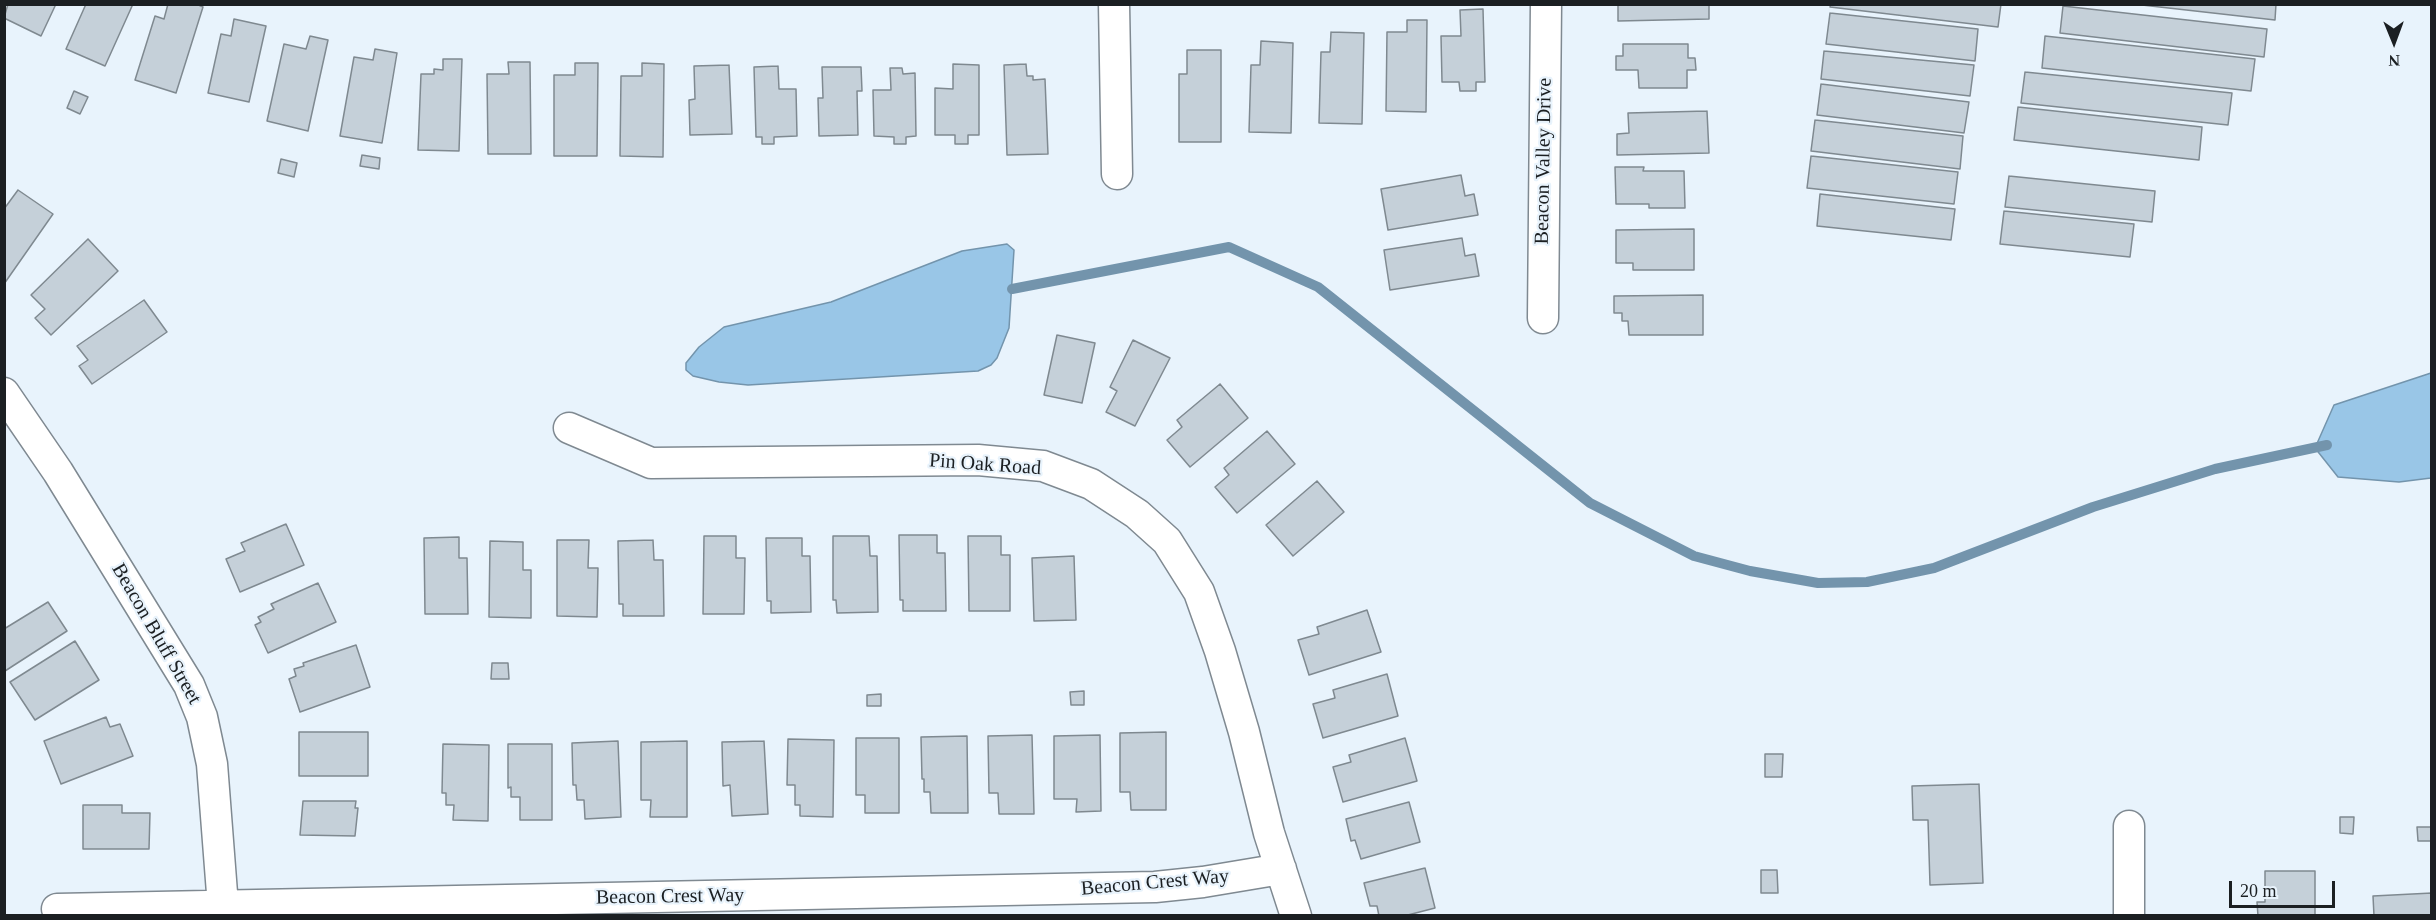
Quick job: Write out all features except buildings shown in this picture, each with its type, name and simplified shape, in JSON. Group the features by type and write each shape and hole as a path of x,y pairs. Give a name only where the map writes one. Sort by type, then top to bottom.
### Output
{"street":[{"path":"1114,4 1117,174"},
{"name":"Beacon Valley Drive","path":"1543,318 1546,4"},
{"name":"Beacon Bluff Street","path":"4,393 64,482 189,685 202,717 212,764 223,906"},
{"name":"Pin Oak Road","path":"569,429 651,463 978,460 1043,466 1091,484 1137,513 1167,541 1199,592 1220,651 1244,732 1269,833 1296,915"},
{"path":"2129,826 2129,915"},
{"name":"Beacon Crest Way","path":"57,909 451,899 981,892 1155,887 1203,882 1281,869"}],"water":[{"path":"1007,244 1014,250 1009,328 997,358 991,365 978,371 748,385 693,376 686,370 686,363 699,347 724,327 831,302 962,251"},
{"path":"2431,373 2431,478 2399,482 2338,477 2315,448 2334,405"}],"waterway":[{"path":"1012,289 1229,247 1318,287 1590,503 1694,556 1750,571 1818,583 1867,582 1934,568 2093,507 2215,469 2327,445"}]}
